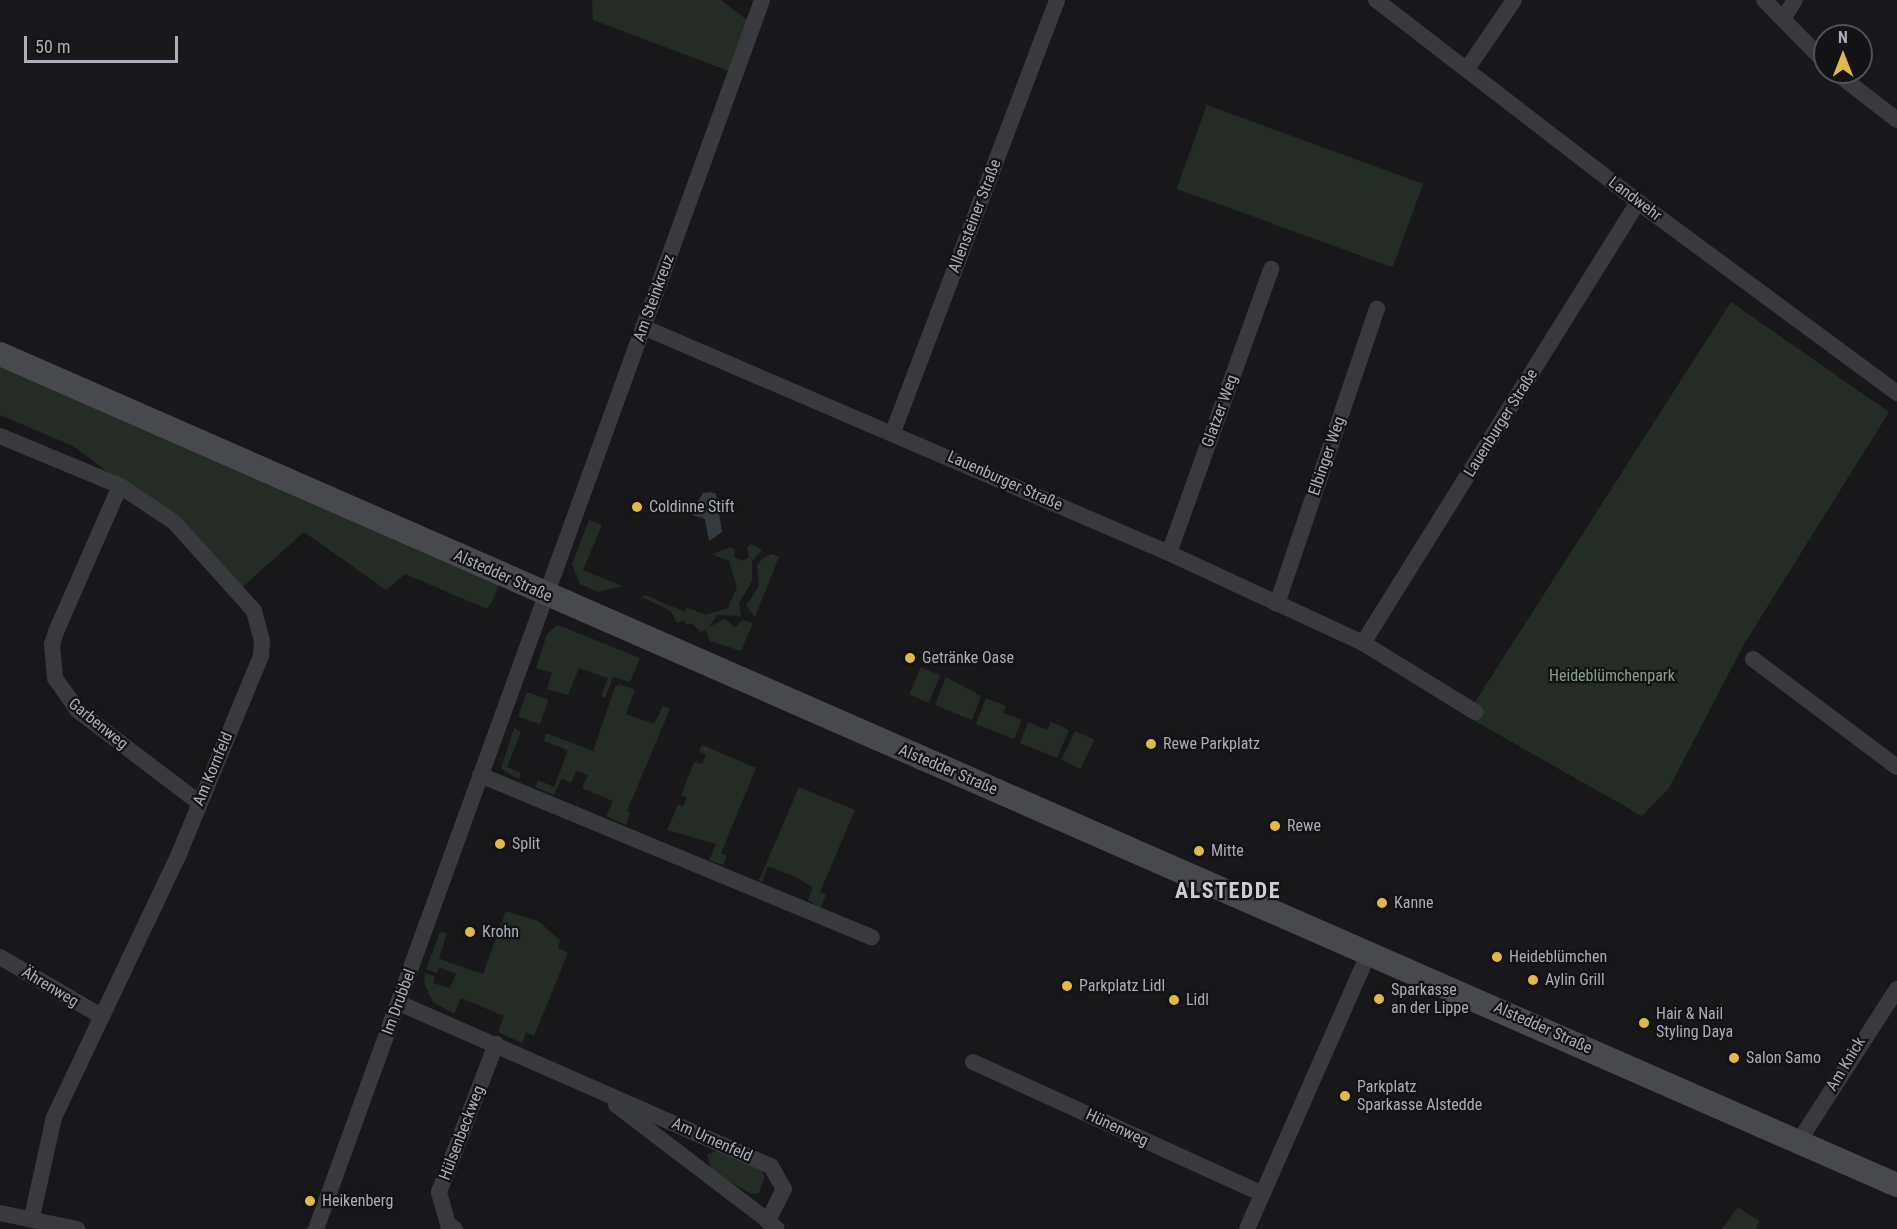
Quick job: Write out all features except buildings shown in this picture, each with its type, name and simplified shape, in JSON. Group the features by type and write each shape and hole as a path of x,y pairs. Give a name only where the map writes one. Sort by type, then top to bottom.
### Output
{"street":[{"name":"Am Steinkreuz","path":"546,595 762,0"},
{"name":"Allensteiner Straße","path":"893,432 1058,0"},
{"name":"Landwehr","path":"1376,0 1638,202 1897,393"},
{"path":"1467,69 1514,0"},
{"path":"1764,0 1813,49"},
{"path":"1784,18 1796,0"},
{"path":"1850,84 1897,120"},
{"name":"Lauenburger Straße","path":"1363,643 1638,202"},
{"name":"Glatzer Weg","path":"1169,553 1271,268"},
{"name":"Elbinger Weg","path":"1277,604 1377,308"},
{"name":"Lauenburger Straße","path":"644,327 893,432 1169,553 1363,643 1475,712"},
{"name":"Alstedder Straße","path":"0,354 1897,1185"},
{"name":"Am Kornfeld","path":"0,436 120,486 174,522 244,598 260,624 261,656 198,802 180,852 54,1117 32,1216"},
{"name":"Garbenweg","path":"120,486 56,632 52,644 54,678 77,710 198,802"},
{"name":"Im Drubbel","path":"316,1229 546,595"},
{"path":"1753,659 1897,767"},
{"path":"480,775 872,937"},
{"path":"1247,1229 1369,952"},
{"name":"Ährenweg","path":"0,957 101,1016"},
{"name":"Am Knick","path":"1799,1141 1897,989"},
{"name":"Am Urnenfeld","path":"399,1003 496,1044 771,1166 784,1189 772,1225 595,1088"},
{"name":"Hülsenbeckweg","path":"449,1227 439,1192 496,1044"},
{"name":"Hünenweg","path":"973,1062 1262,1194"},
{"path":"0,1213 32,1216 77,1229"}],"green space":[{"path":"592,0 721,0 751,23 734,73 593,20"},
{"path":"1207,105 1423,184 1393,267 1177,189"},
{"name":"Heideblümchenpark","path":"1731,302 1889,412 1744,644 1669,788 1642,816 1466,716"},
{"path":"0,354 503,576 492,601 487,609 405,574 386,590 304,532 238,591 174,522 73,446 0,415"},
{"path":"589,520 602,525 583,570 622,586 598,592 580,584 572,564"},
{"path":"752,544 762,550 752,561 752,581 739,603 741,616 717,615 709,627 725,619 735,627 743,620 753,623 741,651 710,641 706,630 701,632 691,623 686,625 684,620 677,623 671,611 642,597 645,595 685,612 686,607 706,615 728,608 737,587 729,561 712,554 731,547 735,550 734,557 742,561 749,557 747,547"},
{"path":"772,554 779,557 755,617 746,606 759,586 757,566 762,559"},
{"path":"558,625 640,658 630,682 613,677 605,698 601,696 608,678 579,668 568,695 547,689 552,673 536,668 547,634"},
{"path":"921,667 940,675 929,703 909,695"},
{"path":"946,677 981,696 972,720 935,705"},
{"path":"620,684 635,690 626,714 654,724 663,706 670,709 627,811 630,813 626,825 606,816 613,801 582,788 588,775 576,771 571,783 562,778 554,795 535,787 538,780 554,787 568,750 544,741 546,733 593,751 615,687"},
{"path":"527,692 549,700 540,724 518,716"},
{"path":"986,698 1006,706 1003,713 1022,720 1014,739 976,724"},
{"path":"1028,722 1047,730 1051,722 1069,730 1057,758 1020,743"},
{"path":"514,728 521,732 507,767 521,773 519,779 501,769"},
{"path":"1075,731 1094,740 1081,769 1061,760"},
{"path":"702,745 756,768 721,853 727,856 723,865 709,860 716,844 667,830 678,805 683,806 687,798 681,795 694,762 702,764 706,755 699,751"},
{"path":"799,787 855,810 820,892 826,895 820,908 808,900 813,888 798,878 768,866 762,882 759,880"},
{"path":"506,911 538,921 560,940 558,948 568,953 534,1036 526,1032 522,1043 498,1032 504,1016 461,998 454,1014 433,1002 424,983 425,973 435,976 433,983 450,988 456,974 439,967 437,973 426,969 440,932 447,933 439,959 483,974"},
{"path":"718,1150 759,1168 765,1176 759,1193 751,1194 712,1171 707,1155"},
{"path":"1738,1207 1759,1221 1756,1229 1722,1229"}],"shaded area":[{"path":"703,493 716,494 722,532 709,541 705,519 692,515 692,511"}],"place":[{"name":"Coldinne Stift","path":"637,507"},
{"name":"Getränke Oase","path":"910,658"},
{"name":"Rewe Parkplatz","path":"1151,744"},
{"name":"Rewe","path":"1275,826"},
{"name":"Split","path":"500,844"},
{"name":"Mitte","path":"1199,851"},
{"name":"Kanne","path":"1382,903"},
{"name":"Krohn","path":"470,932"},
{"name":"Heideblümchen","path":"1497,957"},
{"name":"Aylin Grill","path":"1533,980"},
{"name":"Parkplatz Lidl","path":"1067,986"},
{"name":"Sparkasse an der Lippe","path":"1379,999"},
{"name":"Lidl","path":"1174,1000"},
{"name":"Hair & Nail Styling Daya","path":"1644,1023"},
{"name":"Salon Samo","path":"1734,1058"},
{"name":"Parkplatz Sparkasse Alstedde","path":"1345,1096"},
{"name":"Heikenberg","path":"310,1201"}],"district":[{"name":"ALSTEDDE","path":"1228,891"}]}
